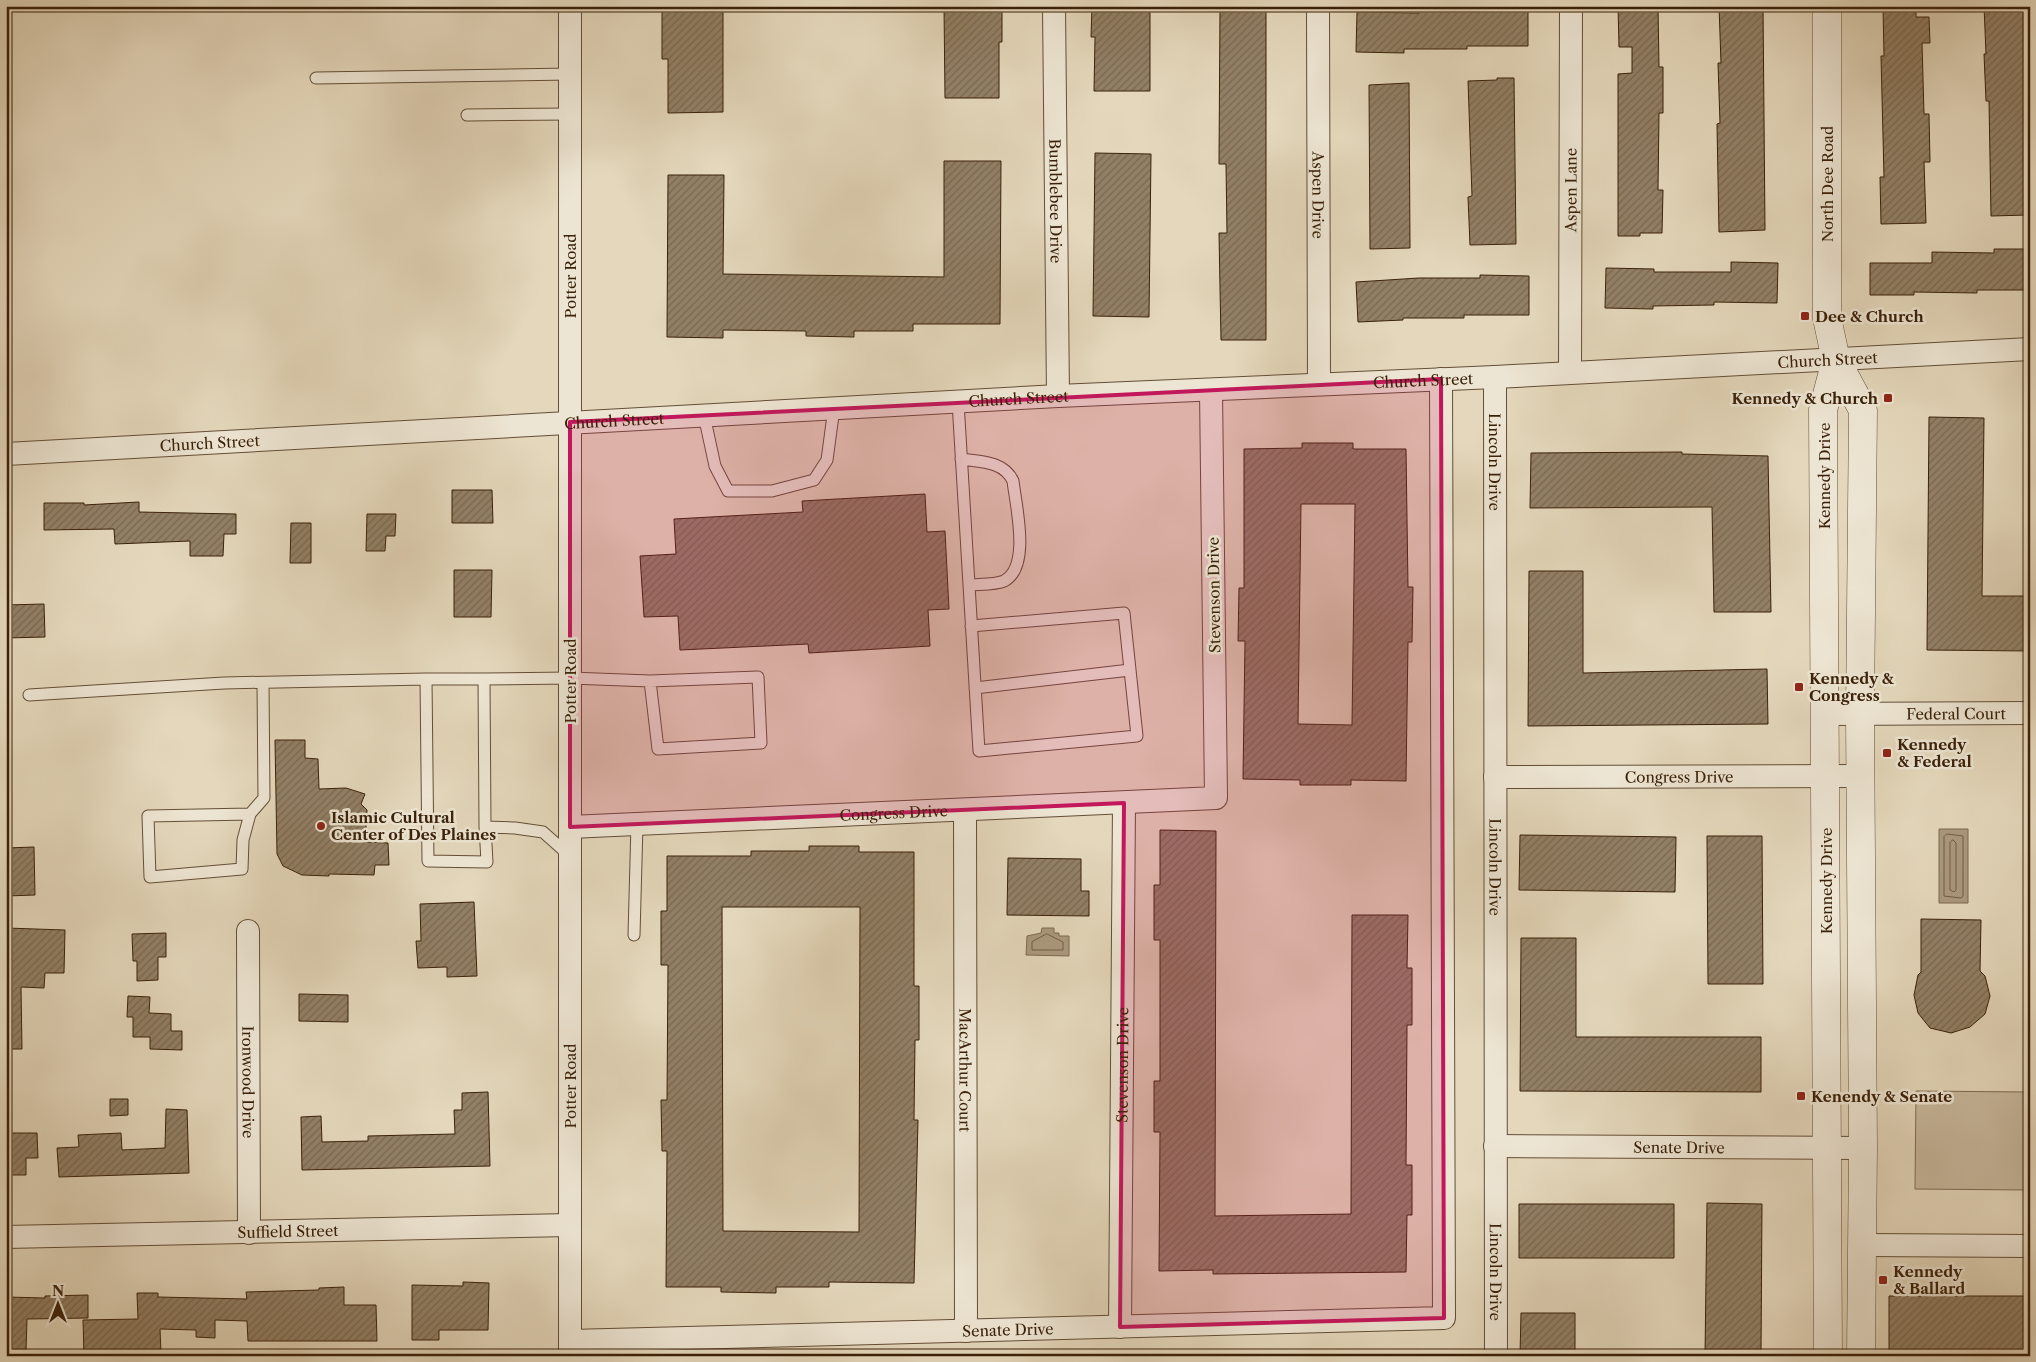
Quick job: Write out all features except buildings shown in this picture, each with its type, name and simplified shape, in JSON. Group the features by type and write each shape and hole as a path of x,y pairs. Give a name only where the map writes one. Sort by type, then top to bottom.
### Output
{"street":[{"name":"Potter Road","path":"570,6 570,1348"},
{"name":"Bumblebee Drive","path":"1054,6 1058,396"},
{"name":"Aspen Drive","path":"1318,6 1319,384"},
{"name":"Aspen Lane","path":"1570,372 1571,6"},
{"name":"North Dee Road","path":"1827,6 1827,318 1836,360"},
{"name":"Church Street","path":"6,454 1058,396 1211,391 2030,349"},
{"name":"Kennedy Drive","path":"1828,1356 1823,410 1836,360"},
{"path":"1836,360 1863,410 1860,714 1861,1356"},
{"name":"Lincoln Drive","path":"1496,377 1496,1356"},
{"name":"Senate Drive","path":"570,1348 966,1331 1444,1318 1441,379"},
{"name":"Stevenson Drive","path":"1211,391 1216,798"},
{"name":"Federal Court","path":"1824,714 2030,712"},
{"name":"Congress Drive","path":"1496,777 1861,776"},
{"name":"Congress Drive","path":"570,827 1216,798"},
{"name":"Stevenson Drive","path":"1120,1327 1124,803"},
{"name":"MacArthur Court","path":"965,810 966,1331"},
{"name":"Ironwood Drive","path":"248,931 249,1233"},
{"name":"Senate Drive","path":"1496,1146 1862,1148"},
{"name":"Suffield Street","path":"6,1237 570,1225"},
{"path":"1862,1245 2030,1246"}],"lane":[{"path":"316,78 570,74"},
{"path":"467,115 570,114"},
{"path":"958,402 971,626 979,750 1137,736 1124,613 971,626"},
{"path":"704,416 715,466 728,491 772,491 814,480 827,460 834,408"},
{"path":"961,459 999,465 1009,471 1014,481 1020,547 1018,564 1012,575 1002,582 969,584"},
{"path":"975,688 1130,670"},
{"path":"29,695 263,682 570,678 650,682 758,677 761,743 658,749 650,682"},
{"path":"426,679 428,861 487,862 484,679"},
{"path":"250,814 148,816 150,878 242,869 243,840 250,814 264,798 263,682"},
{"path":"634,936 637,824"},
{"path":"485,828 515,828 543,832 570,856"}],"highlighted area":[{"path":"1441,379 1444,1318 1120,1327 1124,803 570,827 570,422"}],"shaded area":[{"path":"1916,1091 2028,1092 2027,1190 1915,1189"}],"water":[{"path":"1939,829 1968,829 1968,903 1939,903"},
{"path":"1042,928 1054,928 1054,933 1059,933 1059,936 1069,936 1069,956 1026,955 1027,936 1041,933"}],"place":[{"name":"Dee & Church","path":"1805,316"},
{"name":"Kennedy & Church","path":"1888,398"},
{"name":"Kennedy & Congress","path":"1799,687"},
{"name":"Kennedy & Federal","path":"1887,753"},
{"name":"Islamic Cultural Center of Des Plaines","path":"321,826"},
{"name":"Kenendy & Senate","path":"1801,1096"},
{"name":"Kennedy & Ballard","path":"1883,1280"}]}
